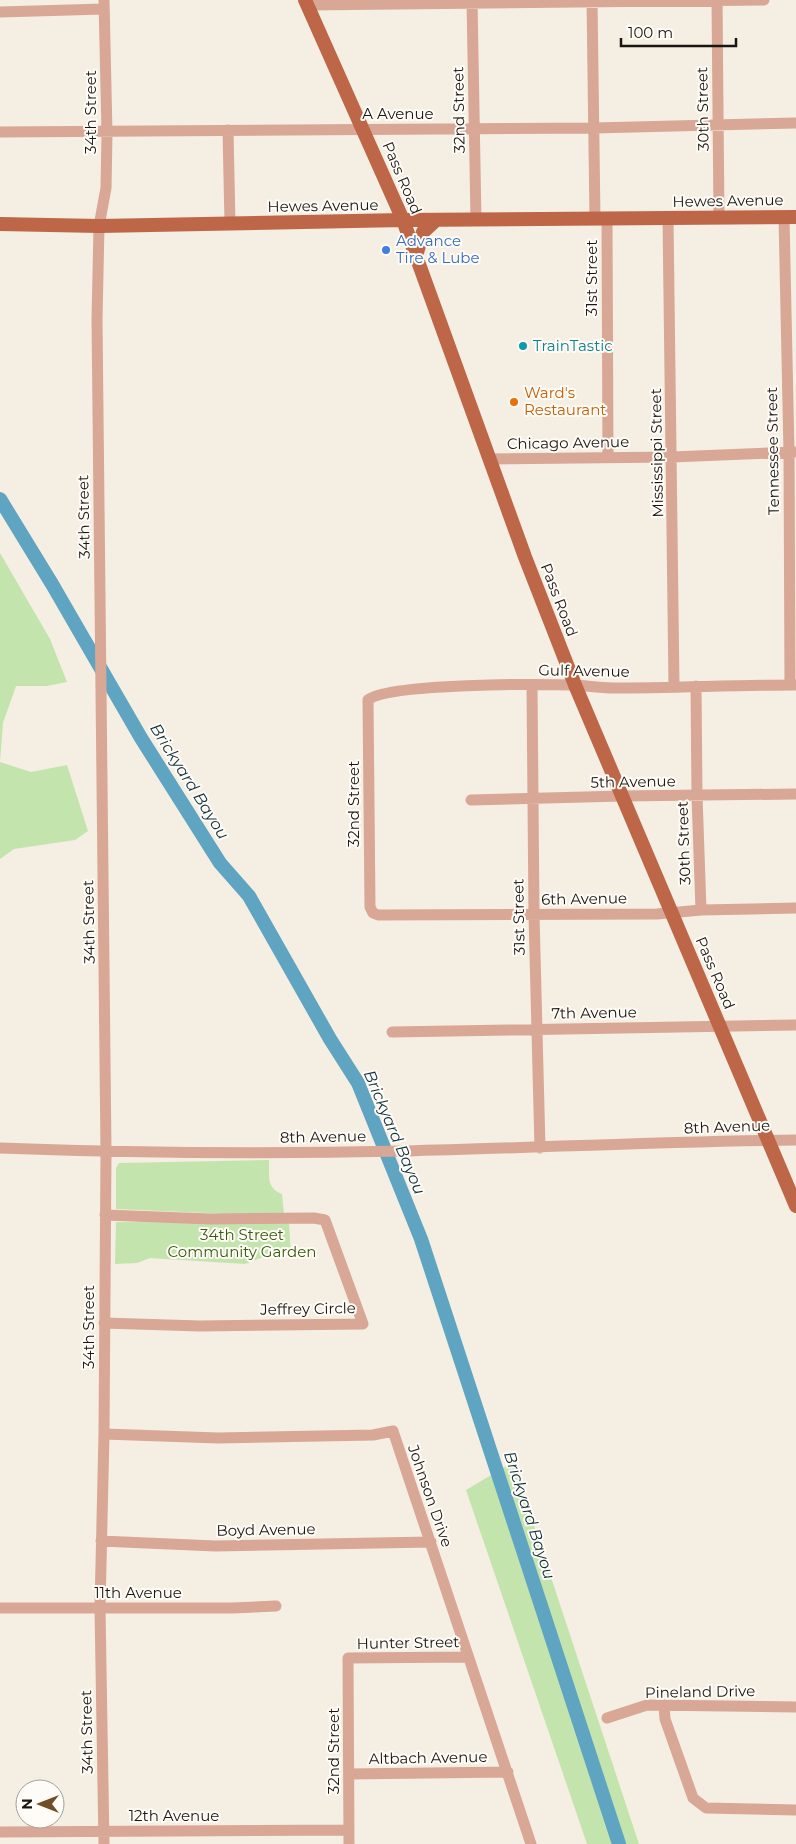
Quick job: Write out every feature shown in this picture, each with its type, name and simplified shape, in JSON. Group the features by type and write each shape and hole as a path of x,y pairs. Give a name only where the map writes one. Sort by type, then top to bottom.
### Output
{"main road":[{"name":"Pass Road","path":"306,2 403,220 525,557 575,685 796,1206"},
{"name":"Hewes Avenue","path":"0,224 99,226 403,220 790,217"},
{"path":"416,256 423,232 436,220"}],"street":[{"name":"30th Street","path":"717,0 718,218"},
{"path":"306,2 764,0"},
{"name":"31st Street","path":"592,1 594,128 601,219 608,457"},
{"name":"32nd Street","path":"472,2 476,220"},
{"path":"0,12 104,4"},
{"name":"34th Street","path":"104,4 107,132 106,188 99,226 97,320 106,1152 104,1434 100,1608 104,1844"},
{"name":"A Avenue","path":"0,132 594,128 796,123"},
{"path":"228,130 230,224"},
{"name":"Tennessee Street","path":"790,217 793,685"},
{"name":"Mississippi Street","path":"668,218 674,686"},
{"name":"Chicago Avenue","path":"490,459 672,457 793,452"},
{"name":"31st Street","path":"532,685 534,915 540,1148"},
{"name":"Gulf Avenue","path":"373,696 424,687 575,685 613,688 793,685"},
{"name":"30th Street","path":"696,686 701,910"},
{"name":"32nd Street","path":"373,696 368,700 370,907 373,913"},
{"name":"5th Avenue","path":"471,800 796,794"},
{"name":"6th Avenue","path":"373,913 378,915 534,915 796,908"},
{"name":"7th Avenue","path":"392,1032 796,1025"},
{"name":"8th Avenue","path":"0,1148 181,1153 402,1151 796,1140"},
{"name":"Jeffrey Circle","path":"104,1323 200,1326 363,1324 325,1220 314,1218 211,1219 105,1215"},
{"name":"Johnson Drive","path":"104,1434 218,1438 373,1435 393,1431 531,1844"},
{"name":"Boyd Avenue","path":"101,1541 215,1546 430,1542"},
{"name":"11th Avenue","path":"0,1608 276,1606"},
{"name":"Hunter Street","path":"348,1658 468,1657"},
{"name":"32nd Street","path":"348,1658 349,1844"},
{"name":"Pineland Drive","path":"607,1718 647,1705 796,1707"},
{"path":"664,1705 665,1719 694,1798 706,1808 796,1810"},
{"name":"Altbach Avenue","path":"349,1774 508,1772"},
{"name":"12th Avenue","path":"0,1832 349,1830"}],"green space":[{"path":"0,553 50,639 67,682 47,686 16,686 3,723 0,762"},
{"path":"0,762 31,772 67,765 88,831 75,840 14,849 0,859"},
{"name":"34th Street Community Garden","path":"269,1160 271,1184 273,1188 282,1194 284,1214 229,1214 116,1209 116,1168 119,1163"},
{"name":"34th Street Community Garden","path":"116,1222 289,1223 291,1255 276,1252 245,1264 150,1258 137,1263 115,1264"},
{"path":"513,1462 639,1844 587,1844 466,1490"}],"waterway":[{"name":"Brickyard Bayou","path":"0,499 52,584 141,738 220,863 249,896 330,1039 358,1083 421,1239 619,1844"}],"place":[{"name":"Advance Tire & Lube","path":"386,250"},
{"name":"TrainTastic","path":"523,346"},
{"name":"Ward's Restaurant","path":"514,402"}]}
